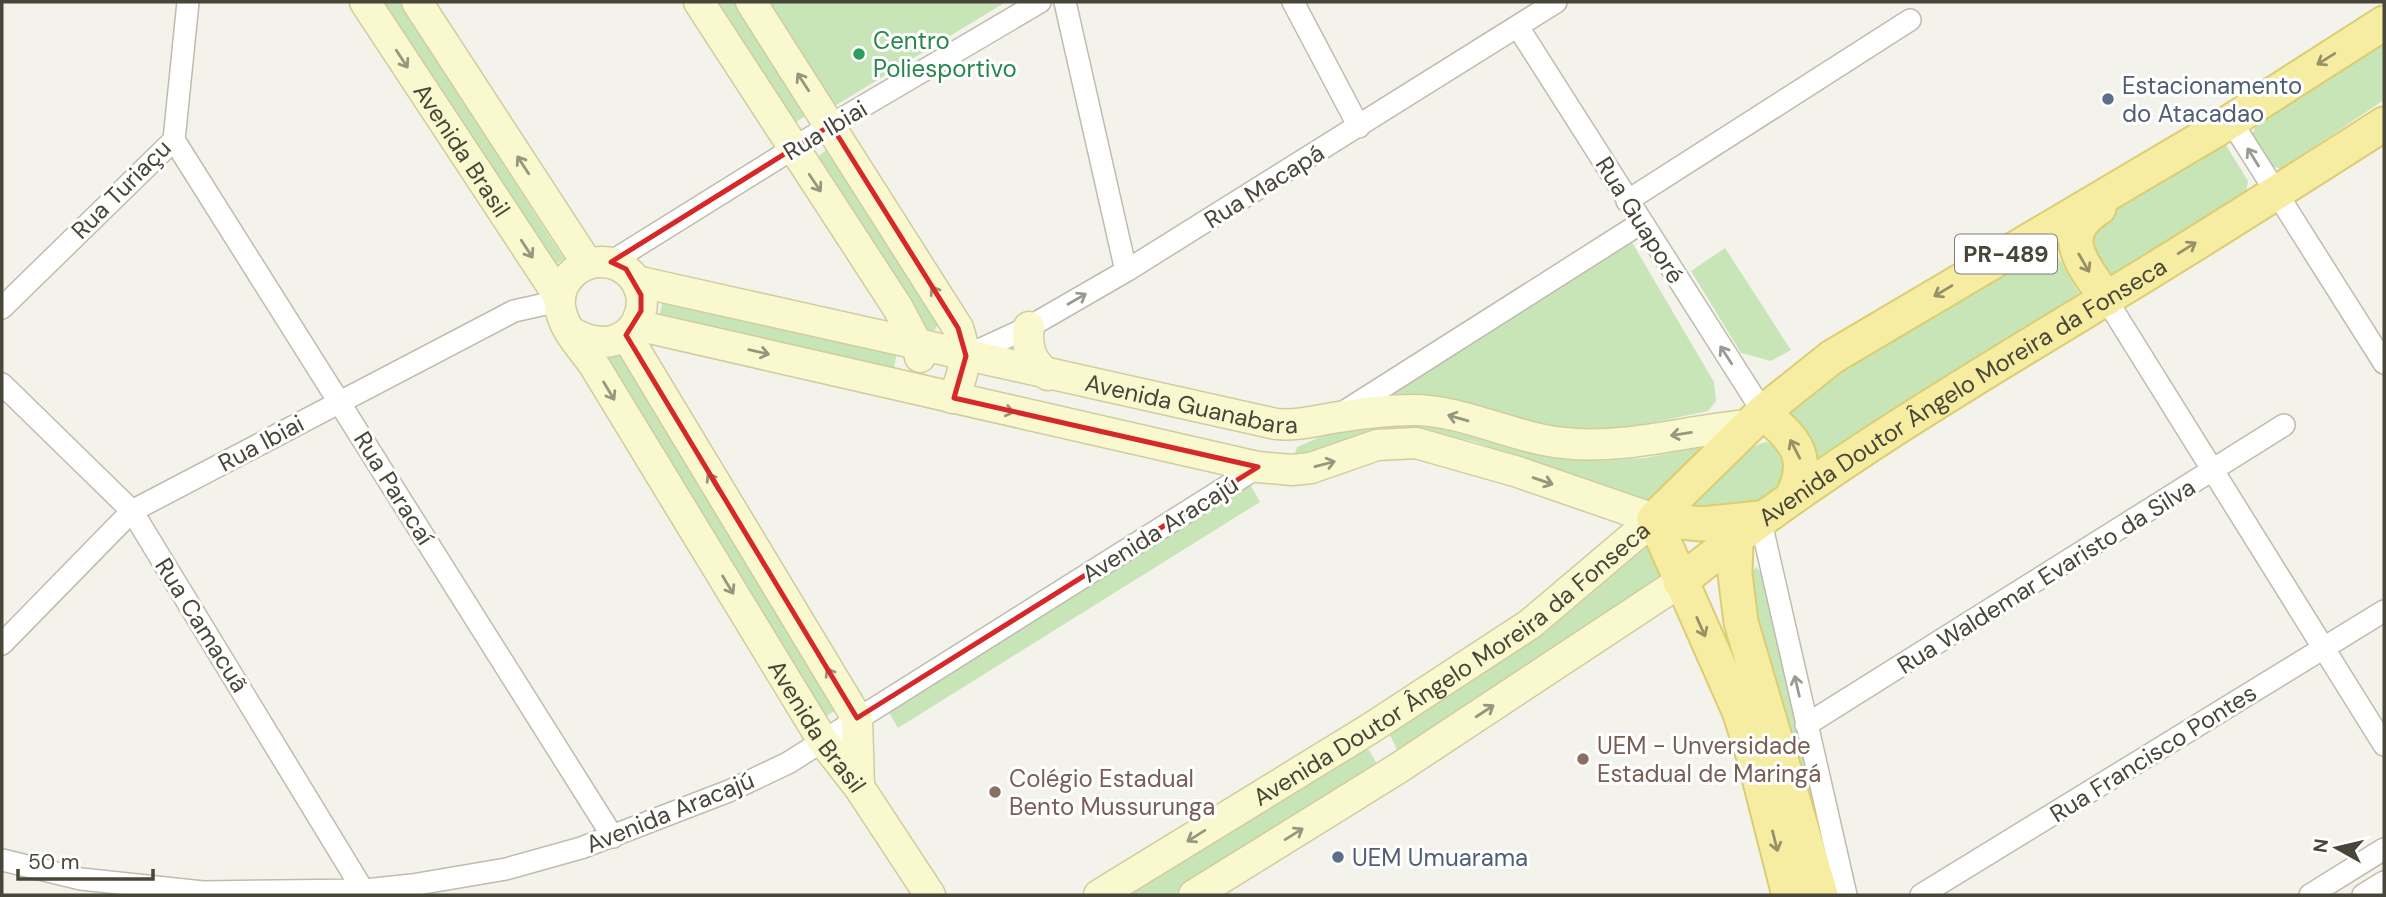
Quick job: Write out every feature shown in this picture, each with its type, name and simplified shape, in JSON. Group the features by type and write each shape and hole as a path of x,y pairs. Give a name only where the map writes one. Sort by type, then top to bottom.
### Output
{"main road":[{"name":"Avenida Doutor Ângelo Moreira da Fonseca","path":"1667,521 1688,486 1756,419 1832,357 2231,121 2384,23"},
{"name":"Avenida Doutor Ângelo Moreira da Fonseca","path":"1678,577 1793,495 1998,362 2106,299 2384,124"},
{"path":"2106,299 2080,257 2074,239 2082,219 2110,201 2112,192"},
{"path":"1756,419 1786,434 1800,454 1800,479 1793,495"},
{"path":"1789,895 1755,758 1739,710 1678,577 1667,521 1729,524 1748,528 1735,574 1741,622 1821,895"}],"street":[{"name":"Rua Turiaçu","path":"2,307 174,139 188,2"},
{"name":"Avenida Brasil","path":"365,2 559,300"},
{"name":"Avenida Brasil","path":"417,2 599,263"},
{"path":"699,2 792,149 898,308 939,395 959,383 966,356 958,328 751,2"},
{"name":"Rua Ibiai","path":"599,263 1040,2"},
{"path":"1065,2 1126,271"},
{"path":"1293,2 1359,127"},
{"name":"Rua Macapá","path":"966,356 1029,327 1126,271 1556,2"},
{"path":"1627,201 1910,20"},
{"name":"Rua Guaporé","path":"1518,27 1642,223 1756,419"},
{"path":"2231,121 2384,363"},
{"name":"Rua Paracaí","path":"174,139 613,837"},
{"path":"1335,417 1642,223"},
{"path":"599,263 626,270 636,281 641,295 641,311 631,330 608,343 590,343 573,333 561,313 559,300 569,278 599,263"},
{"name":"Avenida Guanabara","path":"636,281 1276,424 1297,426 1335,417 1426,411 1523,436 1601,444 1756,419"},
{"path":"2106,299 2384,745"},
{"name":"Rua Ibiai","path":"2,644 132,511 514,311 559,300"},
{"path":"876,335 898,308"},
{"path":"1029,327 1030,354 1037,367 1048,375"},
{"name":"Avenida Brasil","path":"631,330 857,718 859,787"},
{"name":"Avenida Guanabara","path":"631,330 939,395 1258,467 1292,470 1311,468 1342,460 1377,445 1416,443 1518,472 1667,521"},
{"name":"Avenida Brasil","path":"573,333 823,741 859,787"},
{"name":"Rua Camacuã","path":"2,384 132,511 366,893"},
{"name":"Rua Waldemar Evaristo da Silva","path":"1806,726 2284,425"},
{"name":"Avenida Aracajú","path":"2,860 81,879 202,892 366,893 485,873 613,837 729,791 788,763 1258,467"},
{"name":"Avenida Doutor Ângelo Moreira da Fonseca","path":"1099,895 1371,728 1530,624 1667,521"},
{"path":"1748,528 1806,726 1846,895"},
{"name":"Avenida Doutor Ângelo Moreira da Fonseca","path":"1194,895 1397,769 1678,577"},
{"name":"Rua Francisco Pontes","path":"1921,895 2384,611"},
{"path":"859,787 930,895"},
{"path":"2310,895 2384,849"},
{"path":"2363,895 2384,882"}],"highlighted area":[{"path":"831,125 958,328 966,356 954,398 1258,467 857,718 626,335 641,311 641,295 626,269 611,262"}],"green space":[{"path":"375,2 399,2 564,259 548,270"},
{"path":"710,2 742,2 808,114 795,123"},
{"name":"Centro Poliesportivo","path":"765,2 1006,2 833,107"},
{"path":"2384,41 2384,100 2281,169 2271,166 2252,135 2258,120"},
{"path":"2224,142 2248,181 2246,193 2115,275 2100,277 2080,234 2114,208"},
{"path":"827,149 940,320 935,330 926,333 818,157"},
{"path":"1630,239 1714,382 1716,401 1708,411 1622,429 1566,435 1497,414 1387,393"},
{"path":"2049,241 2079,293 1814,469 1773,417 1826,378"},
{"path":"1725,248 1791,350 1771,361 1741,353 1691,271"},
{"path":"665,292 898,347 894,368 659,317"},
{"path":"618,348 839,708 822,719 596,353"},
{"path":"1390,423 1445,426 1552,457 1600,461 1645,458 1722,443 1655,503 1472,441 1413,430 1351,447 1294,457 1297,447 1327,434"},
{"path":"1766,442 1786,450 1787,481 1761,502 1690,514 1702,493 1722,471 1744,453"},
{"path":"1250,484 1260,502 898,728 888,711"},
{"path":"1646,541 1667,575 1398,752 1389,733 1392,727 1516,652"},
{"path":"1756,567 1761,573 1840,895 1752,625 1749,576"},
{"path":"1363,748 1369,750 1377,764 1375,769 1173,895 1127,895"}],"place":[{"name":"Centro Poliesportivo","path":"859,54"},
{"name":"Estacionamento do Atacadao","path":"2108,99"},
{"name":"UEM - Unversidade Estadual de Maringá","path":"1583,759"},
{"name":"Colégio Estadual Bento Mussurunga","path":"995,792"},
{"name":"UEM Umuarama","path":"1338,857"}]}
